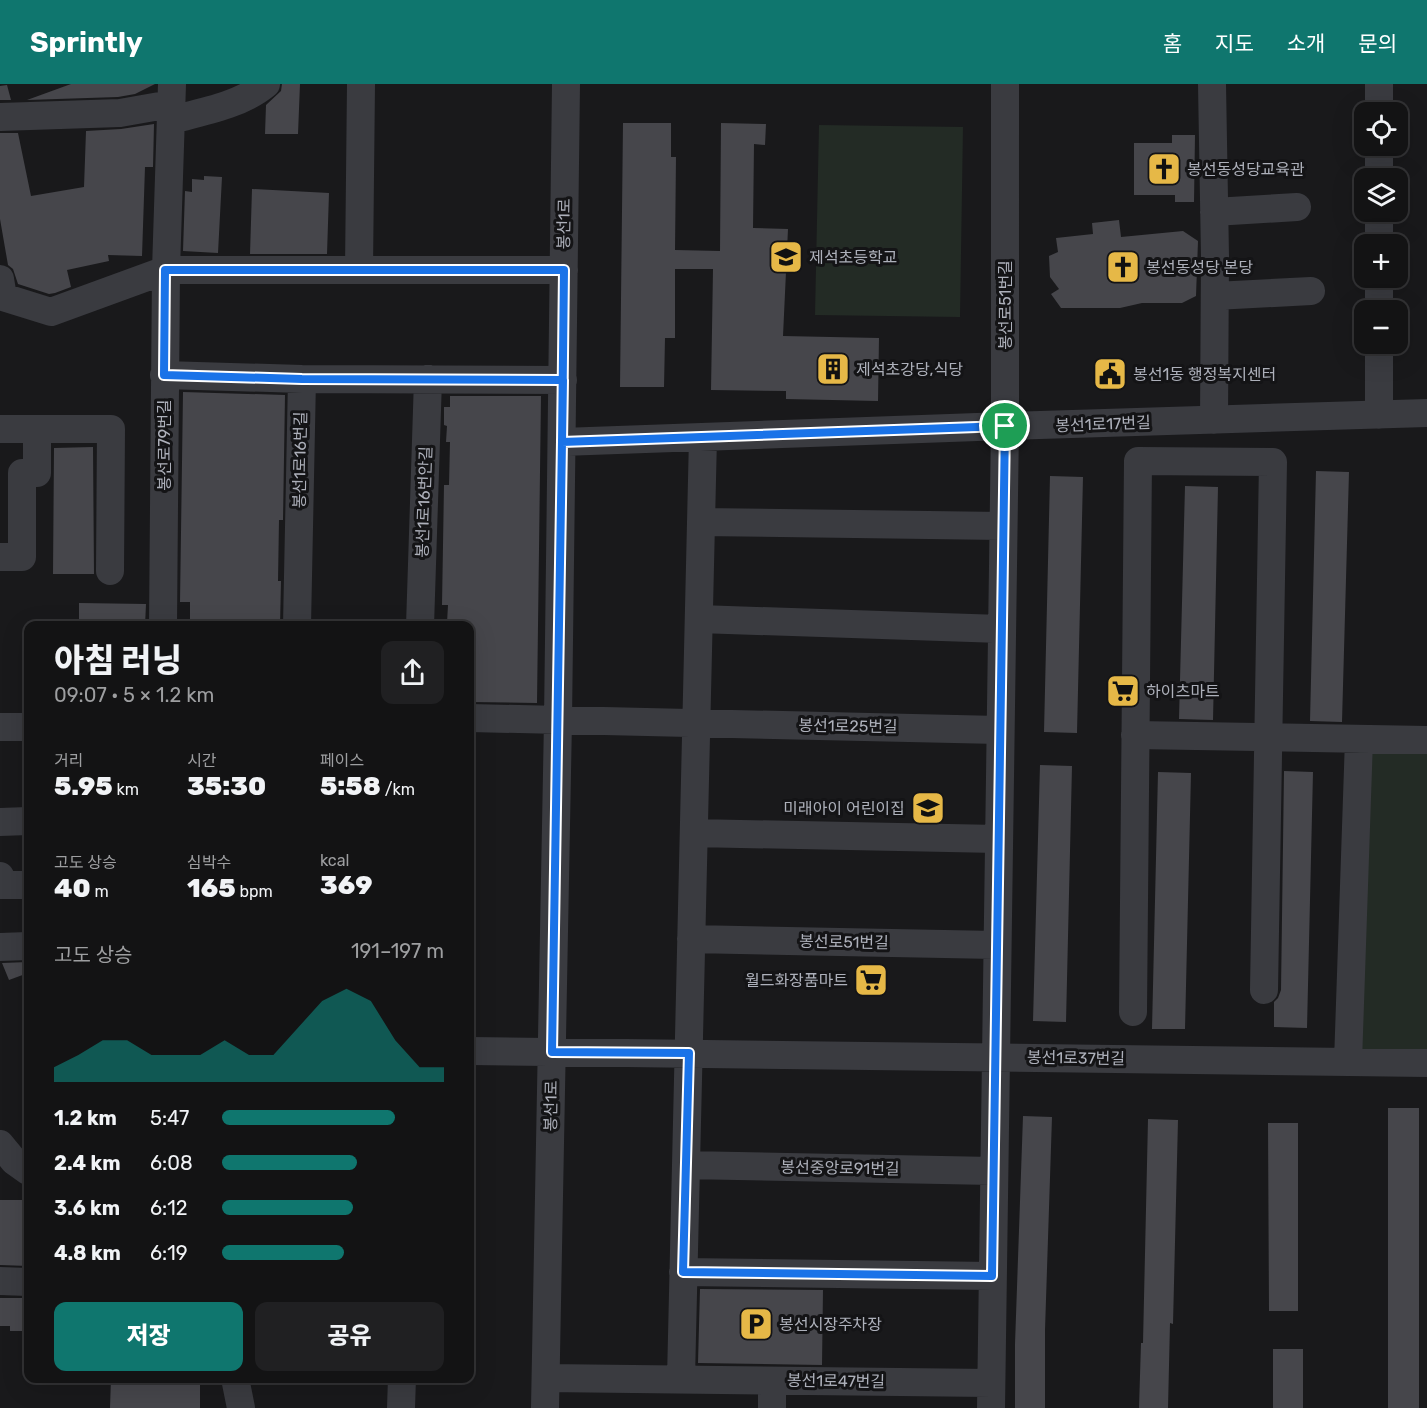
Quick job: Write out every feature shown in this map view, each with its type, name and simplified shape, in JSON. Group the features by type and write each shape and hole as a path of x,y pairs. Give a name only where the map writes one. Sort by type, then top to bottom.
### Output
{"street":[{"path":"0,117 120,113 171,102 221,107 266,84"},
{"path":"359,270 361,84"},
{"name":"봉선1로","path":"545,1408 558,720 566,84"},
{"name":"봉선로51번길","path":"995,1057 1005,426 1005,84"},
{"path":"1212,84 1215,256 1214,420"},
{"path":"1379,84 1379,102"},
{"name":"봉선로79번길","path":"163,621 165,270 171,102"},
{"path":"1214,212 1297,207"},
{"path":"0,279 3,297 51,312 165,270 564,270"},
{"path":"1215,296 1311,291"},
{"path":"1379,354 1380,415"},
{"path":"164,375 302,379 563,380"},
{"name":"봉선1로16번길","path":"297,621 302,379"},
{"name":"봉선1로16번안길","path":"420,621 428,380"},
{"name":"봉선1로17번길","path":"562,442 1427,413"},
{"path":"0,429 111,429 110,571"},
{"path":"0,557 22,557 22,473 37,473 37,429"},
{"path":"681,1379 703,437"},
{"path":"1133,1012 1138,460 1273,462 1264,990"},
{"path":"701,522 1002,526"},
{"path":"699,611 1001,629"},
{"name":"봉선1로25번길","path":"474,718 999,730"},
{"path":"0,727 24,727"},
{"path":"1135,735 1427,740"},
{"path":"1348,1062 1359,739"},
{"path":"0,822 24,821"},
{"path":"694,833 998,839"},
{"path":"0,876 0,885 24,885"},
{"name":"봉선로51번길","path":"692,939 996,945"},
{"path":"0,947 24,946"},
{"name":"봉선1로37번길","path":"474,1051 1427,1063"},
{"path":"991,1396 995,1057"},
{"path":"0,1144 14,1161 24,1168"},
{"name":"봉선중앙로91번길","path":"686,1165 993,1171"},
{"path":"683,1272 992,1276"},
{"path":"0,1281 24,1281"},
{"name":"봉선1로47번길","path":"546,1378 681,1379 772,1394 991,1396"},
{"path":"236,1383 241,1408"},
{"path":"401,1408 402,1383"}],"shaded area":[{"path":"819,125 963,127 960,317 815,315"},
{"path":"1359,739 1427,740 1427,1060 1348,1050"}],"building":[{"path":"71,84 155,84 135,94 118,97 27,100"},
{"path":"282,84 300,84 298,134 265,134 266,105 281,91"},
{"path":"7,85 11,100 0,100 0,86"},
{"path":"623,123 671,123 671,157 676,157 675,250 720,251 721,123 766,124 765,145 754,144 753,228 788,229 783,336 879,338 878,401 786,399 786,391 711,390 713,269 675,269 675,338 665,338 664,387 620,387"},
{"path":"154,124 153,167 145,167 142,256 108,255 109,261 67,270 71,287 55,293 49,294 18,284 13,269 8,265 0,219 0,133 18,133 31,196 84,187 86,131"},
{"name":"봉선동성당교육관","path":"1172,135 1195,135 1194,202 1175,202 1175,195 1134,195 1134,143 1172,143"},
{"path":"204,176 222,177 218,253 183,251 185,191 192,192 192,179 204,180"},
{"path":"252,189 329,193 327,254 250,254"},
{"name":"봉선동성당 본당","path":"1119,220 1121,237 1183,231 1198,241 1196,296 1182,303 1142,303 1120,308 1061,308 1051,294 1059,289 1050,277 1049,256 1058,252 1056,238 1093,234 1092,223"},
{"path":"183,392 285,395 283,520 279,520 280,621 190,621 190,602 180,602"},
{"path":"450,396 541,396 537,703 474,702 474,621 447,621 448,605 442,605 444,485 449,485 450,442 446,442 447,426 444,425 444,407 450,407"},
{"path":"93,447 94,574 53,574 54,448"},
{"path":"1316,471 1349,472 1342,722 1310,721"},
{"path":"1050,476 1083,477 1077,733 1044,732"},
{"path":"1185,486 1218,487 1213,720 1179,719"},
{"path":"79,603 146,604 145,621 79,621"},
{"path":"1040,765 1072,766 1066,1022 1033,1021"},
{"path":"1284,771 1313,772 1307,1028 1274,1027 1274,1002 1281,990"},
{"path":"1158,772 1191,773 1185,1029 1152,1029"},
{"path":"24,962 24,974 9,980 2,963"},
{"path":"1388,1108 1419,1108 1419,1408 1388,1408"},
{"path":"1023,1116 1052,1117 1045,1330 1045,1408 1015,1408"},
{"path":"1148,1119 1178,1120 1173,1324 1170,1323 1168,1408 1139,1408 1141,1343 1143,1343"},
{"path":"1268,1123 1298,1123 1298,1311 1269,1311"},
{"path":"0,1200 24,1200 24,1266 0,1265"},
{"name":"봉선시장주차장","path":"700,1289 823,1290 822,1365 698,1363"},
{"path":"0,1298 24,1298 24,1331 10,1331 10,1326 0,1326"},
{"path":"1273,1349 1303,1349 1303,1408 1273,1408"},
{"path":"111,1383 200,1383 200,1408 110,1408"}],"place":[{"name":"봉선동성당교육관","path":"1164,169"},
{"name":"제석초등학교","path":"786,257"},
{"name":"봉선동성당 본당","path":"1123,267"},
{"name":"제석초강당,식당","path":"833,369"},
{"name":"봉선1동 행정복지센터","path":"1110,374"},
{"name":"하이츠마트","path":"1123,691"},
{"name":"미래아이 어린이집","path":"928,808"},
{"name":"월드화장품마트","path":"871,980"},
{"name":"봉선시장주차장","path":"756,1324"}],"route":[{"path":"1005,426 562,442 563,380 564,270 165,270 164,375 302,379 563,380 552,1052 689,1053 683,1272 992,1276 1005,426"}]}
